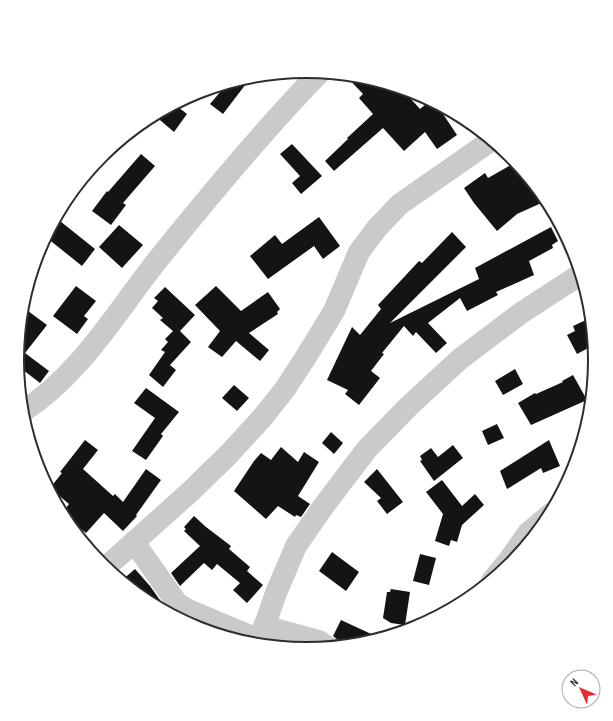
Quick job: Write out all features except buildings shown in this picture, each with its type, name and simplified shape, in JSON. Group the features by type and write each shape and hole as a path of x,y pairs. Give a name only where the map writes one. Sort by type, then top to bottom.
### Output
{"street":[{"path":"28,408 38,402 67,374 91,347 156,262 261,136 314,78"},
{"path":"110,563 190,492 228,455 262,418 285,389 334,311 359,252 377,228 400,204 487,143"},
{"path":"261,637 276,593 296,546 323,507 367,449 409,406 460,359 521,313 576,277"},
{"path":"516,550 528,533 533,529"},
{"path":"134,542 177,603 188,610 261,637 321,642"}]}
